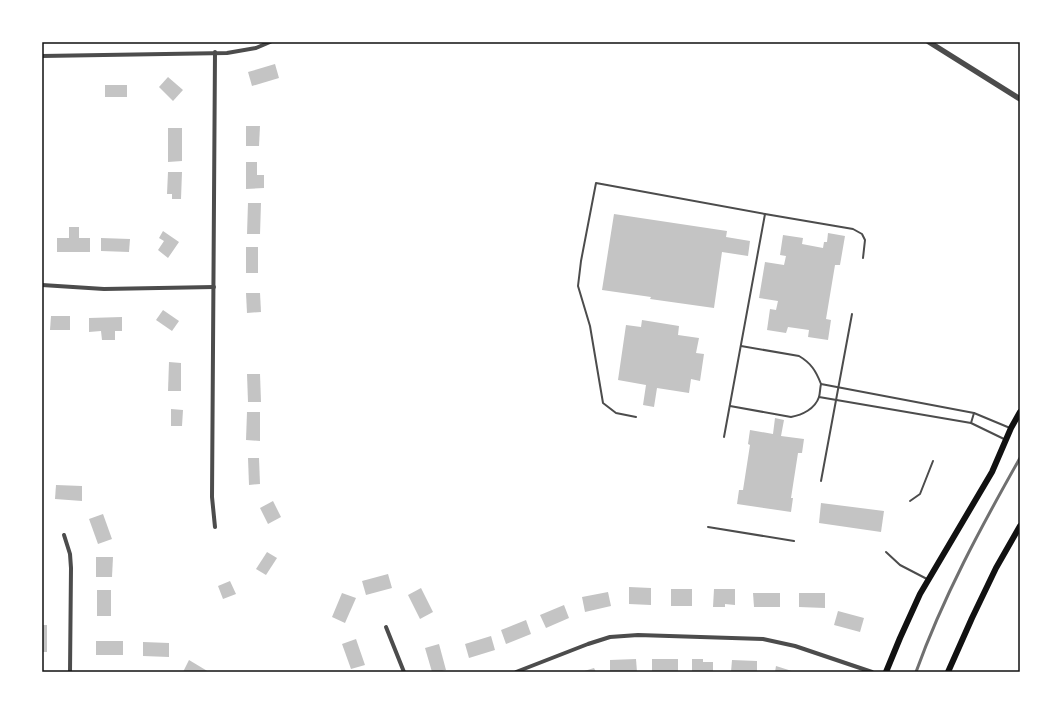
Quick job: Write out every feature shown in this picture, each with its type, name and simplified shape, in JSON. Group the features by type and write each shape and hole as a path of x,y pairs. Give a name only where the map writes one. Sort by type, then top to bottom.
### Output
{"main road":[{"path":"886,672 900,638 928,580 992,472 1011,428 1020,412"},
{"path":"948,672 996,568 1020,526"}],"street":[{"path":"42,56 233,52 256,48 270,42"},
{"path":"929,42 1020,99"},
{"path":"215,52 212,497 215,527"},
{"path":"42,285 104,288 214,287"},
{"path":"64,535 70,554 71,568 70,672"},
{"path":"386,627 404,672"},
{"path":"516,672 610,637 638,635 763,639 795,646 872,672"}],"lane":[{"path":"636,417 616,414 603,403 590,326 578,286 581,261 596,183 765,214 853,228 862,234 865,240 863,258"},
{"path":"724,437 765,214"},
{"path":"821,480 852,314"},
{"path":"730,406 791,417 800,416 819,398 821,384 812,365 807,360 799,356 741,346"},
{"path":"821,384 974,413 1011,428"},
{"path":"819,398 971,424 1006,440"},
{"path":"971,424 974,413"},
{"path":"910,501 920,494 933,461"},
{"path":"708,527 794,541"},
{"path":"886,552 900,565 928,580"}],"building":[{"path":"275,64 279,78 252,86 248,72"},
{"path":"168,77 183,90 173,101 159,87"},
{"path":"105,85 127,85 127,97 105,97"},
{"path":"246,126 260,126 259,146 246,146"},
{"path":"168,128 182,128 182,161 168,162"},
{"path":"246,162 257,162 257,175 264,175 264,188 246,189"},
{"path":"168,172 182,172 181,199 172,199 172,194 167,194"},
{"path":"248,203 261,203 260,234 247,234"},
{"path":"614,214 727,231 726,237 750,241 748,256 722,252 714,308 650,299 651,297 602,290"},
{"path":"69,227 79,227 79,238 90,238 90,252 57,252 57,238 69,238"},
{"path":"163,231 179,242 168,258 158,250 164,241 159,238"},
{"path":"828,233 845,236 840,265 835,265 826,319 831,320 828,340 808,337 809,330 788,327 786,333 767,330 770,309 776,310 778,301 759,298 765,262 784,265 786,256 780,255 783,235 803,238 802,244 823,248 824,242 827,242"},
{"path":"101,238 130,239 129,252 101,251"},
{"path":"246,247 258,247 258,273 246,273"},
{"path":"246,293 260,293 261,312 247,313"},
{"path":"163,310 179,321 172,331 156,320"},
{"path":"51,316 70,316 70,330 50,330"},
{"path":"122,317 122,331 115,331 115,340 102,340 101,331 89,332 89,318"},
{"path":"642,320 679,326 678,335 699,338 696,353 704,354 700,381 691,379 689,393 657,388 654,407 643,405 646,385 618,380 626,325 641,327"},
{"path":"169,362 181,363 181,391 168,391"},
{"path":"247,374 260,374 261,402 248,402"},
{"path":"171,409 183,410 182,426 171,426"},
{"path":"247,412 260,412 260,441 246,440"},
{"path":"775,418 784,420 781,436 804,439 802,453 798,453 791,498 793,498 791,512 737,504 739,490 743,490 750,445 748,444 750,430 773,434"},
{"path":"248,458 259,458 260,484 249,485"},
{"path":"56,485 82,486 82,501 55,499"},
{"path":"273,501 281,517 268,524 260,508"},
{"path":"821,503 884,511 881,532 819,523"},
{"path":"103,514 112,539 98,544 89,519"},
{"path":"267,552 277,558 266,575 256,569"},
{"path":"96,557 113,557 112,577 96,577"},
{"path":"388,574 392,588 366,595 362,581"},
{"path":"230,581 236,594 223,599 218,586"},
{"path":"629,587 651,588 651,605 629,604"},
{"path":"421,588 433,612 420,619 408,595"},
{"path":"671,589 692,589 692,606 671,606"},
{"path":"714,589 735,589 735,605 725,604 725,607 713,607"},
{"path":"97,590 111,590 111,616 97,616"},
{"path":"608,592 611,606 585,612 582,597"},
{"path":"342,593 356,598 345,623 332,617"},
{"path":"753,593 780,593 780,607 754,607"},
{"path":"799,593 825,593 825,608 799,607"},
{"path":"564,605 569,618 546,628 540,615"},
{"path":"838,611 864,618 860,632 834,625"},
{"path":"526,620 531,634 506,644 501,630"},
{"path":"42,625 47,625 47,652 42,652"},
{"path":"491,636 495,650 469,658 465,644"},
{"path":"356,639 365,665 351,669 342,644"},
{"path":"96,641 123,641 123,655 96,655"},
{"path":"143,642 169,643 169,657 143,656"},
{"path":"439,644 446,670 432,672 425,648"},
{"path":"636,659 637,672 610,672 610,660"},
{"path":"652,659 678,659 678,672 652,672"},
{"path":"692,659 703,659 703,662 713,662 713,672 692,672"},
{"path":"189,660 209,672 183,672"},
{"path":"732,660 757,661 757,672 731,672"},
{"path":"776,666 795,672 775,672"},
{"path":"594,668 596,672 581,672"}],"railway":[{"path":"916,672 950,590 977,536 1020,458"}]}
